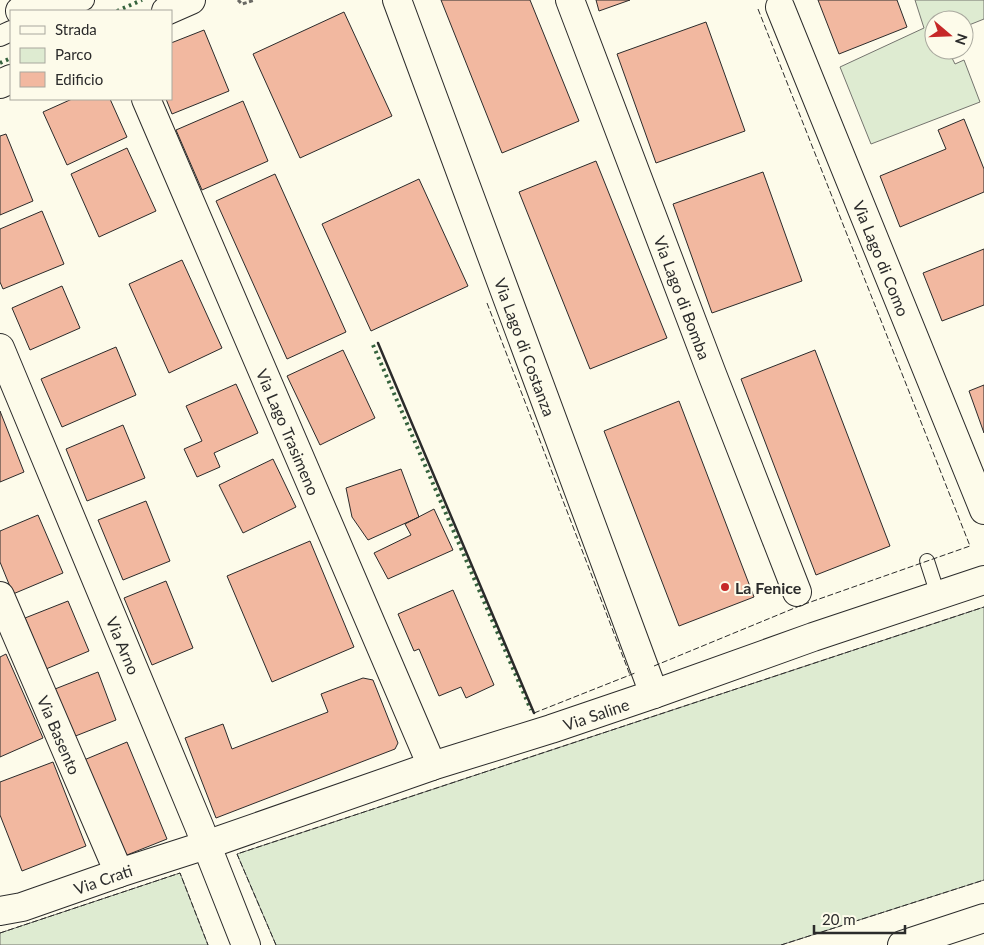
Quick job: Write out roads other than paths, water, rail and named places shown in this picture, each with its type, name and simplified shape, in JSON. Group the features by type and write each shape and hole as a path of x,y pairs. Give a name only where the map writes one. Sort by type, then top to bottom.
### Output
{"street":[{"path":"60,10 84,0"},
{"path":"168,10 191,0"},
{"name":"Via Lago di Costanza","path":"397,0 654,694"},
{"name":"Via Lago di Bomba","path":"570,0 708,365 797,592"},
{"name":"Via Lago di Como","path":"780,7 984,510"},
{"path":"0,36 10,24"},
{"name":"Via Lago Trasimeno","path":"146,100 432,766"},
{"name":"Via Arno","path":"0,348 246,945"},
{"name":"Via Saline","path":"206,845 432,766 551,729 813,637 984,580"},
{"name":"Via Basento","path":"0,596 119,873"},
{"name":"Via Crati","path":"0,911 22,908 119,873 206,845"},
{"path":"902,945 984,918"}],"lane":[{"path":"927,561 938,595"}],"place":[{"name":"La Fenice","path":"725,587"}]}
